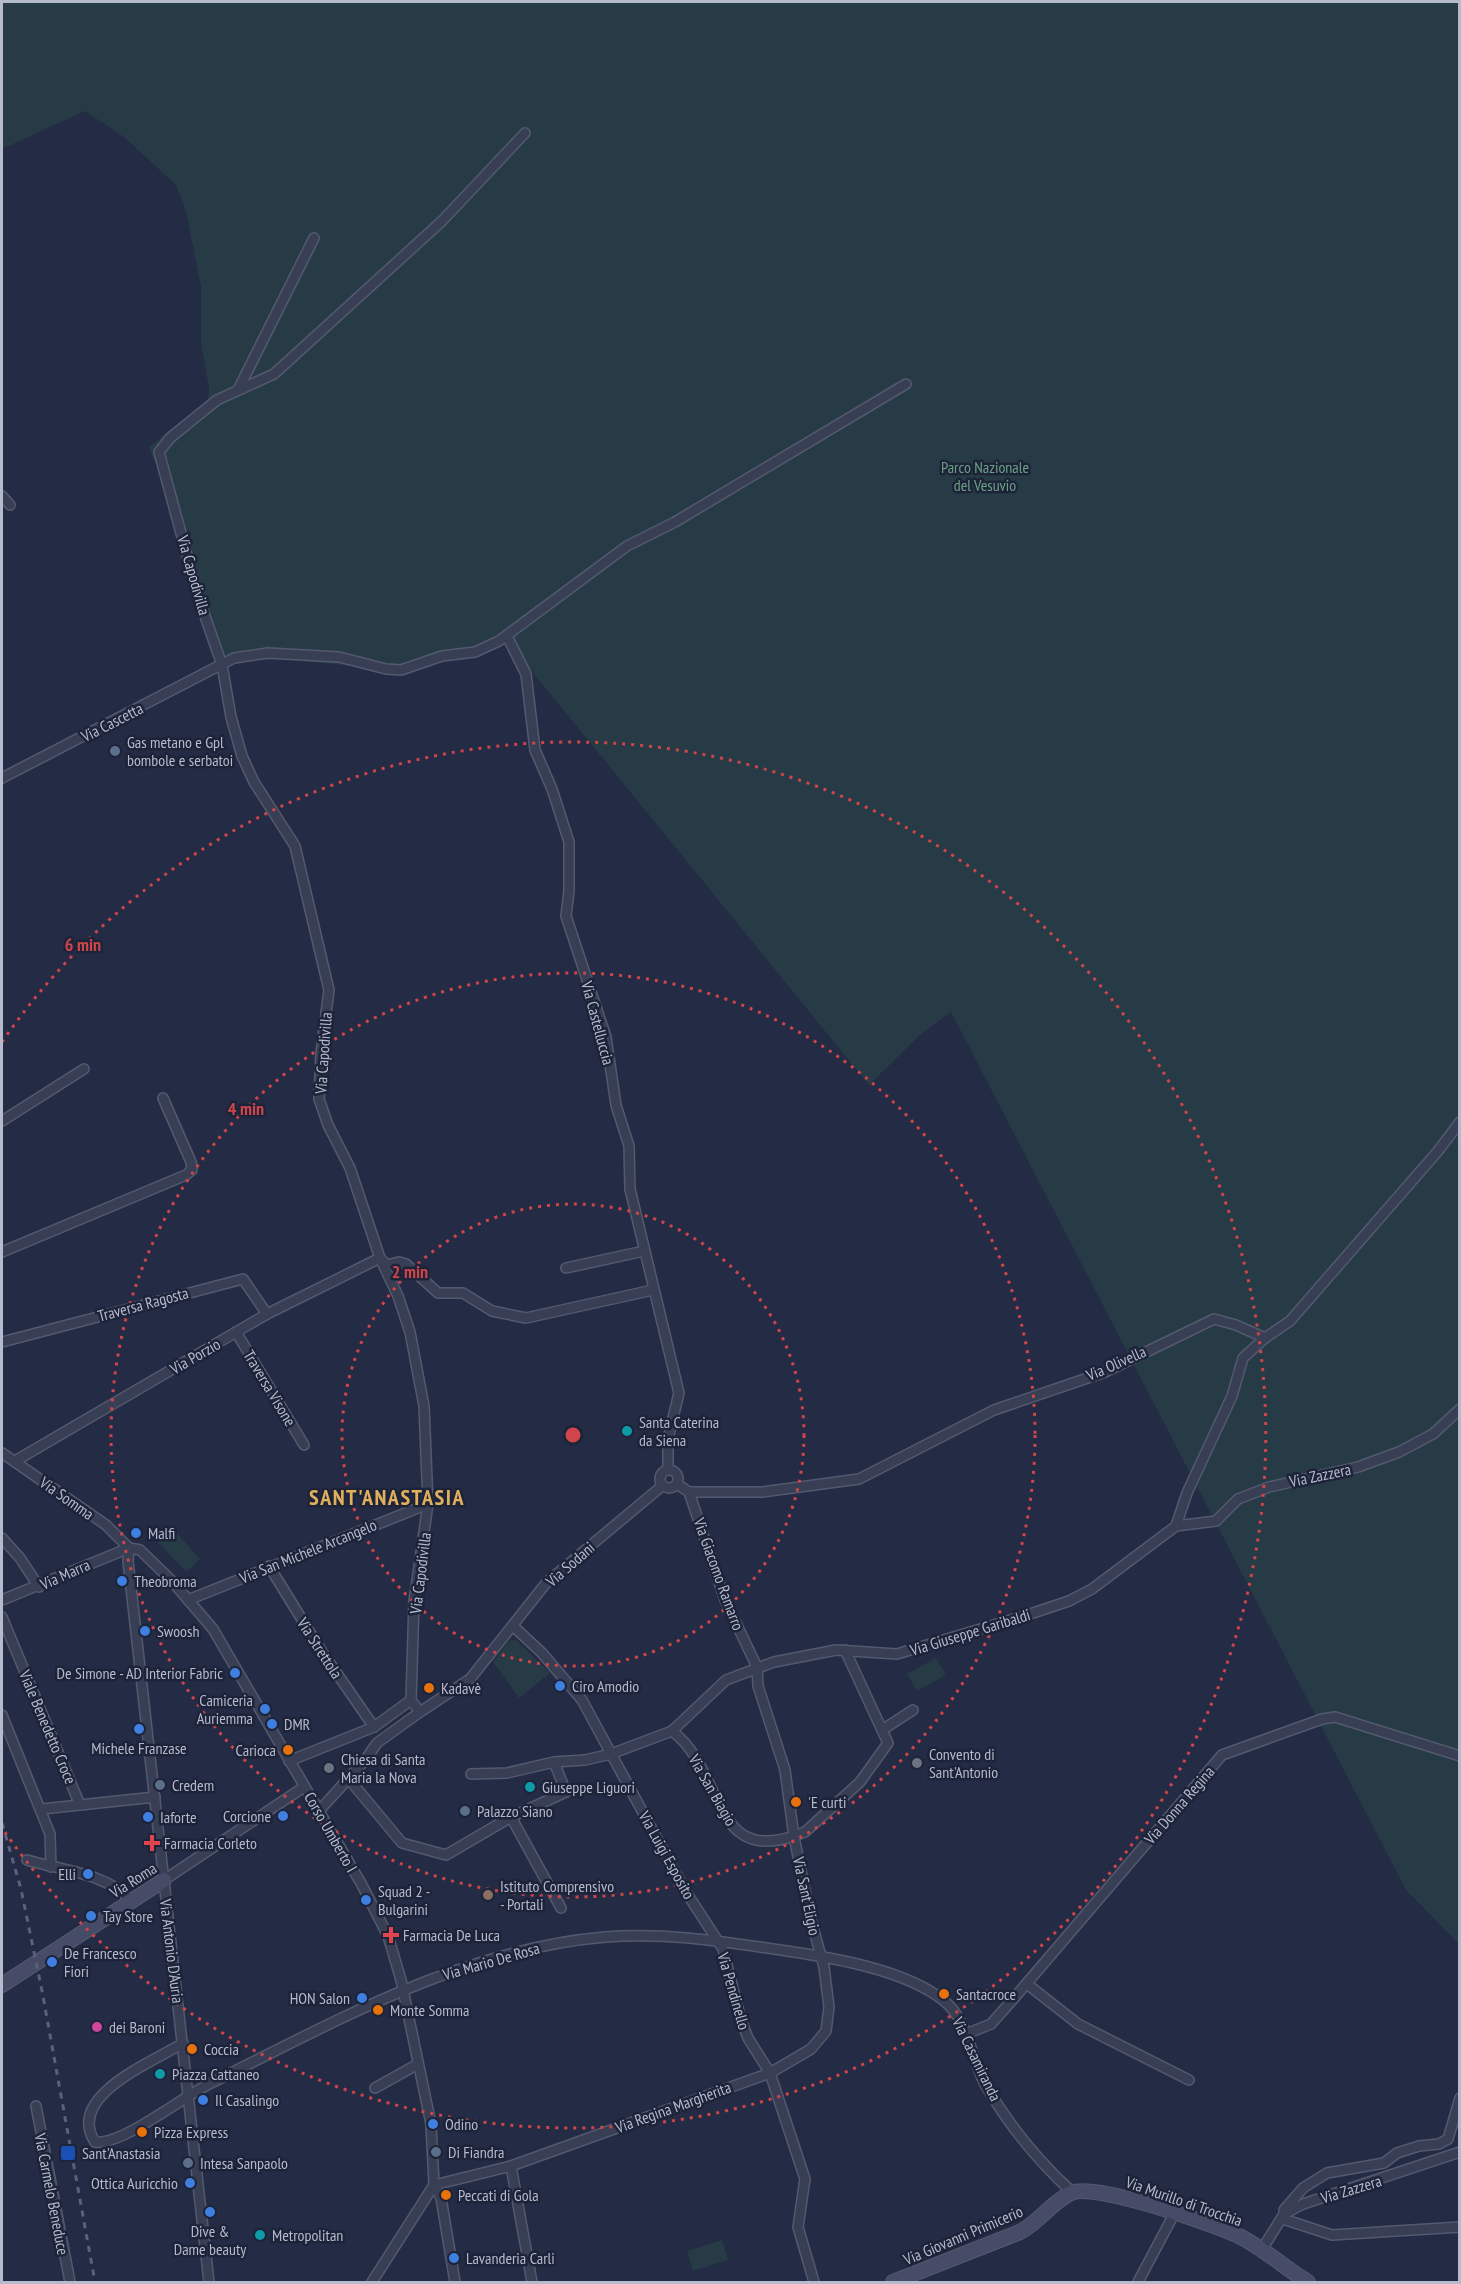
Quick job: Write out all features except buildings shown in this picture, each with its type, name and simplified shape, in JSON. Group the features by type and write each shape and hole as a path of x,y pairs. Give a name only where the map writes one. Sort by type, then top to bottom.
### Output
{"street":[{"path":"238,390 274,374 329,326 442,221 525,133"},
{"path":"238,390 314,238"},
{"name":"Via Cascetta","path":"2,778 234,658 267,653 339,657 386,669 401,670 442,656 475,652 507,636 627,546 675,522 906,384"},
{"name":"Via Capodivilla","path":"238,390 217,400 170,438 159,452 198,596 222,665 231,717 242,756 254,782 295,846 302,867 313,931 327,974 329,990 321,1053 319,1099 328,1125 350,1168 380,1258 398,1296 414,1353 424,1407 428,1504 414,1601 411,1700"},
{"path":"2,496 10,505"},
{"name":"Via Castelluccia","path":"507,636 526,674 536,750 549,780 568,842 569,891 566,916 606,1037 616,1105 629,1146 630,1189 679,1393 668,1439 668,1470"},
{"path":"2,1121 84,1069"},
{"path":"2,1252 186,1175 192,1170 191,1162 163,1098"},
{"path":"1176,1526 1187,1493 1232,1396 1243,1359 1265,1338 1290,1321 1460,1122"},
{"path":"566,1268 645,1251"},
{"path":"380,1258 387,1265 399,1262 406,1264 438,1293 463,1293 492,1311 526,1318 653,1290"},
{"name":"Via Porzio","path":"15,1461 267,1314 380,1258"},
{"name":"Traversa Ragosta","path":"2,1342 243,1279 267,1314"},
{"name":"Via Olivella","path":"689,1492 762,1492 859,1479 994,1410 1105,1372 1214,1319 1236,1325 1265,1338"},
{"name":"Traversa Visone","path":"236,1332 304,1445"},
{"name":"Via Zazzera","path":"1176,1526 1216,1521 1238,1499 1269,1487 1358,1467 1399,1452 1433,1434 1460,1409"},
{"name":"Via Somma","path":"2,1453 106,1525 129,1548"},
{"path":"668,1470 678,1476 677,1484 670,1489 662,1486 661,1475 668,1470"},
{"path":"677,1484 689,1492"},
{"name":"Via Sodani","path":"318,1812 377,1743 462,1686 491,1656 547,1581 662,1486"},
{"name":"Via Giacomo Ramarro","path":"689,1492 725,1600 757,1668 758,1686 789,1785 794,1836"},
{"name":"Via San Michele Arcangelo","path":"188,1600 428,1504"},
{"name":"Via Giuseppe Garibaldi","path":"471,1774 507,1773 554,1762 585,1760 611,1754 672,1731 726,1680 757,1668 794,1658 845,1650 897,1654 1069,1601 1092,1589 1176,1526"},
{"path":"2,1538 20,1558 39,1587"},
{"name":"Via Marra","path":"2,1600 39,1587 129,1548"},
{"name":"Corso Umberto I","path":"129,1548 140,1550 213,1629 382,1923 403,1990 430,2124 434,2185"},
{"name":"Via Antonio D'Auria","path":"129,1548 129,1576 209,2283"},
{"name":"Via Strettola","path":"269,1566 333,1670 374,1727"},
{"name":"Viale Benedetto Croce","path":"2,1617 80,1805"},
{"name":"Via Luigi Esposito","path":"513,1626 542,1653 582,1700 686,1892 717,1940"},
{"path":"794,1836 805,1832 860,1782 888,1743 845,1650"},
{"path":"289,1761 374,1727 411,1700 420,1712"},
{"path":"882,1730 913,1710"},
{"path":"2,1715 42,1809 50,1834 51,1867"},
{"name":"Via Donna Regina","path":"966,2034 991,2024 1222,1755 1322,1719 1335,1717 1460,1756"},
{"name":"Via San Biagio","path":"672,1731 684,1740 703,1770 730,1825 740,1834 747,1840 794,1836"},
{"path":"348,1778 402,1843 446,1855 511,1816 566,1792 554,1762"},
{"name":"Via Roma","path":"2,1985 164,1881 304,1787"},
{"path":"42,1809 155,1797"},
{"path":"511,1816 561,1908"},
{"name":"Via Sant'Eligio","path":"794,1836 820,1955"},
{"path":"27,1860 93,1878 126,1895 131,1901"},
{"name":"Via Mario De Rosa","path":"183,2043 111,2086 96,2098 89,2113 88,2126 92,2138 100,2143 128,2132 209,2083 403,1990 465,1967 536,1947 624,1936 717,1940 820,1955"},
{"name":"Via Pendinello","path":"717,1940 723,1949 741,2020 748,2038 770,2073 805,2180 798,2227 814,2283"},
{"name":"Via Casamiranda","path":"820,1955 896,1974 944,2001 957,2015 977,2066 998,2104 1048,2170 1072,2192"},
{"name":"Via Regina Margherita","path":"434,2185 511,2166 770,2073 811,2049 826,2031 829,2007 820,1955"},
{"path":"1027,1984 1078,2024 1189,2080"},
{"path":"375,2088 418,2064"},
{"path":"1261,2251 1283,2217 1284,2210 1303,2188 1327,2173 1384,2163 1397,2153 1419,2146 1439,2144 1448,2139 1460,2098"},
{"name":"Via Carmelo Beneduce","path":"36,2106 70,2283"},
{"name":"Via Zazzera","path":"1283,2217 1303,2204 1460,2152"},
{"path":"511,2166 532,2283"},
{"path":"372,2283 434,2185"},
{"path":"434,2185 441,2199 455,2283"},
{"name":"Via Murillo di Trocchia","path":"1072,2192 1096,2191 1124,2197 1216,2226 1242,2238 1308,2283"},
{"name":"Via Giovanni Primicerio","path":"893,2283 1020,2232 1072,2192"},
{"path":"1138,2283 1174,2214"},
{"path":"1283,2217 1332,2235 1460,2227"}],"green space":[{"name":"Parco Nazionale del Vesuvio","path":"2,2 1459,2 1459,1944 1406,1890 951,1012 921,1034 869,1085 513,648 505,644 472,656 384,669 271,658 216,662 169,498 149,447 208,400 209,388 201,343 201,287 186,211 176,185 124,137 85,111 2,149"},
{"path":"173,1529 200,1559 186,1572 158,1542"},
{"path":"516,1640 550,1673 519,1698 493,1662 509,1641"},
{"path":"936,1658 946,1675 917,1691 907,1674"},
{"path":"722,2240 728,2260 693,2271 687,2251"}],"railway":[{"path":"2,1823 21,1889 42,1991 95,2282"}],"place":[{"name":"Gas metano e Gpl bombole e serbatoi","path":"115,751"},
{"name":"Santa Caterina da Siena","path":"627,1431"},
{"name":"Malfi","path":"136,1533"},
{"name":"Theobroma","path":"122,1581"},
{"name":"Swoosh","path":"145,1631"},
{"name":"De Simone - AD Interior Fabric","path":"235,1673"},
{"name":"Ciro Amodio","path":"560,1686"},
{"name":"Kadavè","path":"429,1688"},
{"name":"Camiceria Auriemma","path":"265,1709"},
{"name":"DMR","path":"272,1724"},
{"name":"Michele Franzase","path":"139,1729"},
{"name":"Carioca","path":"288,1750"},
{"name":"Convento di Sant'Antonio","path":"917,1763"},
{"name":"Chiesa di Santa Maria la Nova","path":"329,1768"},
{"name":"Credem","path":"160,1785"},
{"name":"Giuseppe Liguori","path":"530,1787"},
{"name":"'E curti","path":"796,1802"},
{"name":"Palazzo Siano","path":"465,1811"},
{"name":"Corcione","path":"283,1816"},
{"name":"Iaforte","path":"148,1817"},
{"name":"Farmacia Corleto","path":"152,1843"},
{"name":"Elli","path":"88,1874"},
{"name":"Istituto Comprensivo - Portali","path":"488,1895"},
{"name":"Squad 2 - Bulgarini","path":"366,1900"},
{"name":"Tay Store","path":"91,1916"},
{"name":"Farmacia De Luca","path":"391,1935"},
{"name":"De Francesco Fiori","path":"52,1962"},
{"name":"Santacroce","path":"944,1994"},
{"name":"HON Salon","path":"362,1998"},
{"name":"Monte Somma","path":"378,2010"},
{"name":"dei Baroni","path":"97,2027"},
{"name":"Coccia","path":"192,2049"},
{"name":"Piazza Cattaneo","path":"160,2074"},
{"name":"Il Casalingo","path":"203,2100"},
{"name":"Odino","path":"433,2124"},
{"name":"Pizza Express","path":"142,2132"},
{"name":"Di Fiandra","path":"436,2152"},
{"name":"Sant'Anastasia","path":"68,2153"},
{"name":"Intesa Sanpaolo","path":"188,2163"},
{"name":"Ottica Auricchio","path":"190,2183"},
{"name":"Peccati di Gola","path":"446,2195"},
{"name":"Dive & Dame beauty","path":"210,2212"},
{"name":"Metropolitan","path":"260,2235"},
{"name":"Lavanderia Carli","path":"454,2258"}],"district":[{"name":"SANT'ANASTASIA","path":"387,1497"}]}
